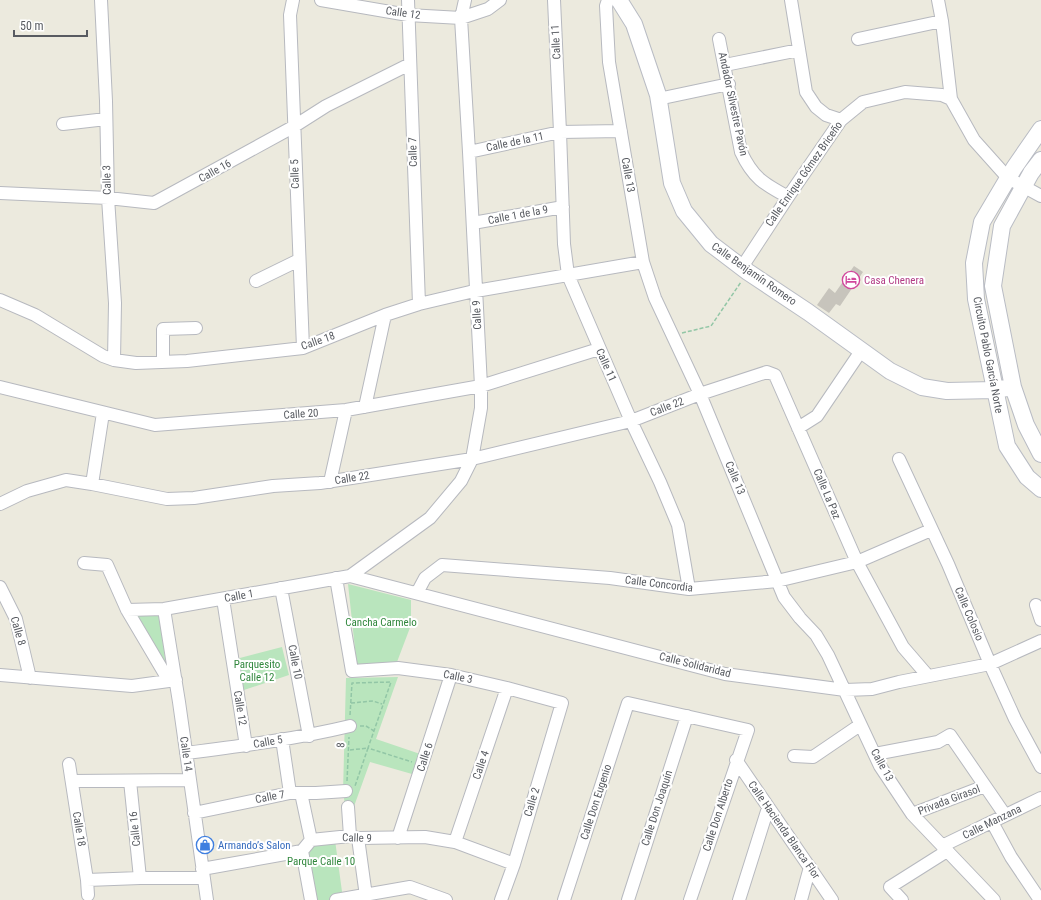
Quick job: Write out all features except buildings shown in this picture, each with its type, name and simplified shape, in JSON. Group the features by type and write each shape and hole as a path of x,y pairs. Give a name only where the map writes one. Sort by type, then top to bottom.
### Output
{"street":[{"name":"Calle 3","path":"101,0 108,198 115,303 114,360"},
{"name":"Calle 5","path":"293,0 290,15 293,127 303,348"},
{"name":"Calle 12","path":"321,0 408,15 461,18"},
{"name":"Calle 7","path":"408,0 419,304"},
{"name":"Calle 9","path":"350,576 430,518 460,481 472,459 481,408 481,386 461,18 465,0"},
{"path":"461,18 488,9 500,0"},
{"name":"Calle 11","path":"554,0 562,207 564,244 568,275 599,349 678,525 689,589"},
{"name":"Calle 13","path":"608,0 606,6 609,62 643,262 655,298 700,394 784,596 800,618 816,635 828,654 880,766 912,814 994,900"},
{"name":"Calle Benjamín Romero","path":"619,0 634,24 658,99 672,183 684,210 711,244 745,270 808,312 890,371 922,387 947,392 1013,388"},
{"path":"791,0 806,92 816,107 826,115 841,120"},
{"path":"938,0 942,21 951,100 974,140 1008,178 1041,196"},
{"path":"858,39 942,21"},
{"name":"Andador Silvestre Pavón","path":"720,39 741,152 746,164 766,185 788,197"},
{"path":"725,65 799,50"},
{"name":"Calle 16","path":"0,193 108,198 154,203 293,127 326,106 410,64"},
{"path":"658,99 729,84"},
{"name":"Calle Enrique Gómez Briceño","path":"745,270 788,197 841,120 863,102 906,92 942,94 951,100"},
{"path":"63,124 106,120"},
{"name":"Circuito Pablo García Norte","path":"1041,129 1008,178 982,222 974,263 976,299 1007,446 1027,478 1041,489"},
{"path":"560,132 620,131"},
{"name":"Calle de la 11","path":"469,152 560,132"},
{"name":"Circuito Pablo García Norte","path":"1041,160 1031,173 1002,226 993,286 1013,388 1026,425 1041,454"},
{"name":"Calle 1 de la 9","path":"473,223 562,207"},
{"path":"256,281 299,260"},
{"name":"Calle 18","path":"0,300 35,315 103,356 114,360 136,363 187,361 303,348 385,315 419,304 476,291 643,262"},
{"path":"365,407 385,315"},
{"path":"163,362 163,329 196,328"},
{"name":"Calle 20","path":"0,387 155,425 346,410 365,407 481,386 599,349"},
{"path":"798,428 817,416 861,351"},
{"name":"Calle La Paz","path":"700,394 767,372 775,375 857,562 903,647 928,676"},
{"name":"Calle 22","path":"0,504 27,490 66,480 167,499 194,498 273,486 330,482 472,459 631,421 700,394"},
{"path":"330,482 346,410"},
{"path":"92,484 103,412"},
{"name":"Calle Colosio","path":"900,459 1015,720 1041,767"},
{"name":"Calle Concordia","path":"417,593 425,578 442,565 610,578 689,589 777,581 857,562 931,530"},
{"name":"Calle 14","path":"84,563 107,565 127,610 172,680"},
{"name":"Calle 1","path":"127,610 164,609 350,576"},
{"name":"Calle Solidaridad","path":"350,576 725,674 845,690 872,689 990,664 1041,641"},
{"path":"336,578 352,677"},
{"name":"Calle 8","path":"0,587 16,619 30,678"},
{"name":"Calle 10","path":"281,588 309,736"},
{"name":"Calle 12","path":"223,599 246,746"},
{"path":"1036,605 1041,620"},
{"name":"Calle 14","path":"164,609 172,680 186,753 207,900"},
{"name":"Calle 3","path":"352,677 398,668 451,675 562,703"},
{"path":"0,675 132,686 172,680"},
{"name":"Calle 6","path":"398,838 451,675"},
{"name":"Calle 4","path":"455,842 507,688"},
{"name":"Calle 2","path":"501,900 514,864 562,703"},
{"name":"Calle Don Eugenio","path":"564,900 628,703 687,716"},
{"name":"Calle Don Alberto","path":"687,716 748,730 736,760 690,900"},
{"name":"Calle Don Joaquín","path":"628,900 687,716"},
{"path":"794,756 813,757 860,725"},
{"name":"Calle 5","path":"186,753 246,746 282,739 309,736 350,726"},
{"path":"875,754 938,742 950,735 1005,815"},
{"path":"87,880 203,873 302,851 311,840 295,793 282,739"},
{"name":"Calle Hacienda Blanca Flor","path":"736,760 832,900"},
{"name":"Calle 18","path":"70,764 88,895"},
{"path":"72,780 190,780"},
{"name":"Calle 16","path":"130,781 140,878"},
{"name":"Privada Girasol","path":"912,814 985,786"},
{"name":"Calle 7","path":"194,813 295,793 346,791"},
{"name":"Calle Manzana","path":"902,900 890,887 944,848 1005,815 1041,798"},
{"path":"348,806 366,896"},
{"path":"739,900 768,808"},
{"path":"992,822 1011,857 1040,900"},
{"name":"Calle 9","path":"311,840 354,837 424,837 455,842 514,864"},
{"path":"302,851 311,900"},
{"path":"801,900 810,866"},
{"path":"341,900 410,887 446,900"}],"path":[{"path":"672,335 711,326 745,270"},
{"path":"348,806 391,682 352,677"},
{"name":"8","path":"346,791 352,677"},
{"path":"351,704 373,701 383,705"},
{"path":"350,726 366,726 374,731"},
{"path":"349,750 368,748 422,766"}],"green space":[{"name":"Cancha Carmelo","path":"348,584 411,600 411,625 397,662 357,667"},
{"path":"133,614 161,614 166,670"},
{"name":"Parquesito Calle 12","path":"282,647 289,675 241,691 236,659"},
{"path":"398,677 376,739 426,756 419,776 370,762 348,823 343,792 346,678"},
{"name":"Parque Calle 10","path":"335,840 343,899 311,900 302,846"}],"place":[{"name":"Casa Chenera","path":"851,280"},
{"name":"Armando’s Salon","path":"205,845"}]}
